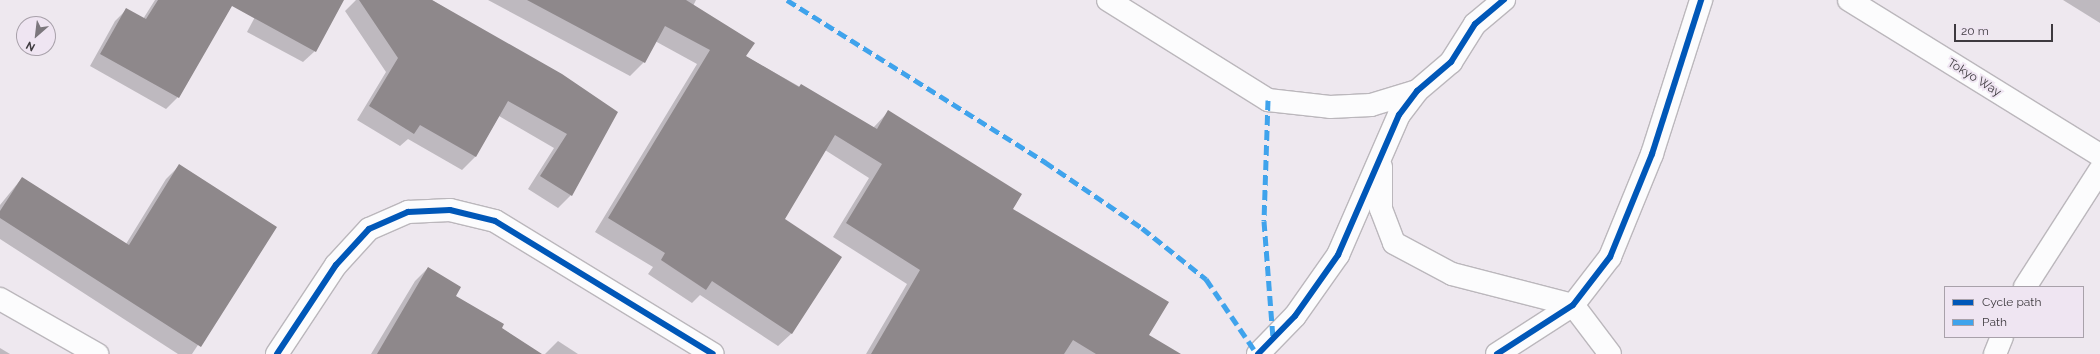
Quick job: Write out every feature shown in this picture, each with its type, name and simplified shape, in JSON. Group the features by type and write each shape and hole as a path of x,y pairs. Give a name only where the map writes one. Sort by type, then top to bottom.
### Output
{"street":[{"path":"1108,0 1268,100 1330,107 1371,105 1417,91"},
{"path":"1258,354 1295,316 1338,255 1399,115 1417,91 1451,62 1475,24 1504,0"},
{"path":"1497,354 1573,305 1610,256 1652,154 1701,0"},
{"name":"Tokyo Way","path":"1849,0 2100,155"},
{"path":"1381,159 1381,209 1394,243 1452,274 1573,305 1610,354"},
{"path":"2026,286 2100,170"},
{"path":"277,354 336,265 369,229 408,212 450,210 495,221 713,354"},
{"path":"0,299 97,354"},
{"path":"1995,354 2002,338"}],"building":[{"path":"158,0 344,0 316,52 232,6 179,98 100,54 126,8 146,19"},
{"path":"359,0 432,0 562,74 618,112 572,196 540,176 567,134 508,101 476,157 420,125 414,134 369,106 398,58"},
{"path":"527,0 686,0 755,43 746,56 799,87 801,84 877,129 888,110 1022,194 1013,209 1169,302 1149,335 1181,354 1096,354 1073,340 1064,354 871,354 920,270 846,223 882,164 835,135 785,219 842,257 792,334 712,281 706,290 661,260 665,253 608,218 710,50 665,26 645,63"},
{"path":"179,164 277,227 201,347 0,218 0,211 22,177 129,245"},
{"path":"428,267 461,287 456,296 504,324 502,328 542,354 377,354"}],"marked path":[{"path":"787,0 1045,162 1142,228 1206,279 1257,354"},
{"path":"1268,100 1264,221 1273,339"}],"cycle path":[{"path":"1258,354 1295,316 1338,255 1399,115 1417,91 1451,62 1475,24 1504,0"},
{"path":"1497,354 1573,305 1610,257 1652,154 1701,0"},
{"path":"277,354 336,265 369,229 408,212 450,210 495,221 713,354"}]}
